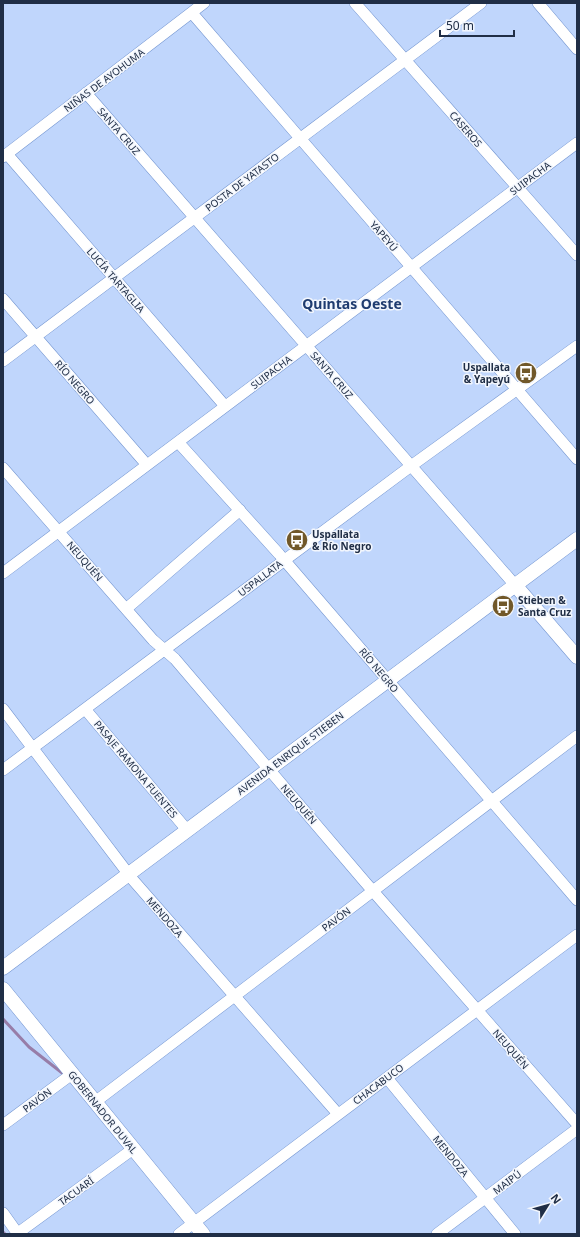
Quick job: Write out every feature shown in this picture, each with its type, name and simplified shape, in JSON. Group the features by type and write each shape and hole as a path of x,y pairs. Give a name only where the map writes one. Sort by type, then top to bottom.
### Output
{"main road":[{"name":"AVENIDA ENRIQUE STIEBEN","path":"3,968 577,539"},
{"name":"SANTA CRUZ","path":"515,585 577,657"},
{"name":"GOBERNADOR DUVAL","path":"3,989 198,1229"}],"street":[{"name":"NIÑAS DE AYOHUMA","path":"5,155 204,3"},
{"name":"CASEROS","path":"355,3 577,255"},
{"name":"POSTA DE YATASTO","path":"3,360 481,3"},
{"path":"538,3 577,49"},
{"name":"YAPEYÚ","path":"192,13 577,459"},
{"name":"SANTA CRUZ","path":"86,93 515,585"},
{"name":"SUIPACHA","path":"3,573 577,143"},
{"name":"LUCÍA TARTAGLIA","path":"5,155 226,406"},
{"name":"RÍO NEGRO","path":"3,299 147,465"},
{"name":"USPALLATA","path":"3,770 411,466 577,346"},
{"name":"RÍO NEGRO","path":"178,442 285,560 577,900"},
{"name":"NEUQUÉN","path":"3,468 126,609 164,650 175,659 373,891 577,1124"},
{"path":"126,609 240,510"},
{"name":"PASAJE RAMONA FUENTES","path":"85,708 187,830"},
{"name":"MENDOZA","path":"3,709 128,874 338,1114"},
{"name":"PAVÓN","path":"95,1102 577,736"},
{"name":"CHACABUCO","path":"179,1234 198,1229 338,1114 577,935"},
{"name":"PAVÓN","path":"3,1126 72,1074"},
{"name":"MENDOZA","path":"387,1078 515,1234"},
{"name":"MAIPÚ","path":"437,1234 577,1129"},
{"name":"TACUARÍ","path":"18,1234 133,1149"},
{"path":"3,1214 18,1234"}],"waterway":[{"path":"3,1019 29,1047 66,1076"}],"place":[{"name":"Uspallata & Yapeyú","path":"526,373"},
{"name":"Uspallata & Río Negro","path":"297,540"},
{"name":"Stieben & Santa Cruz","path":"503,606"}],"district":[{"name":"Quintas Oeste","path":"352,303"}]}
